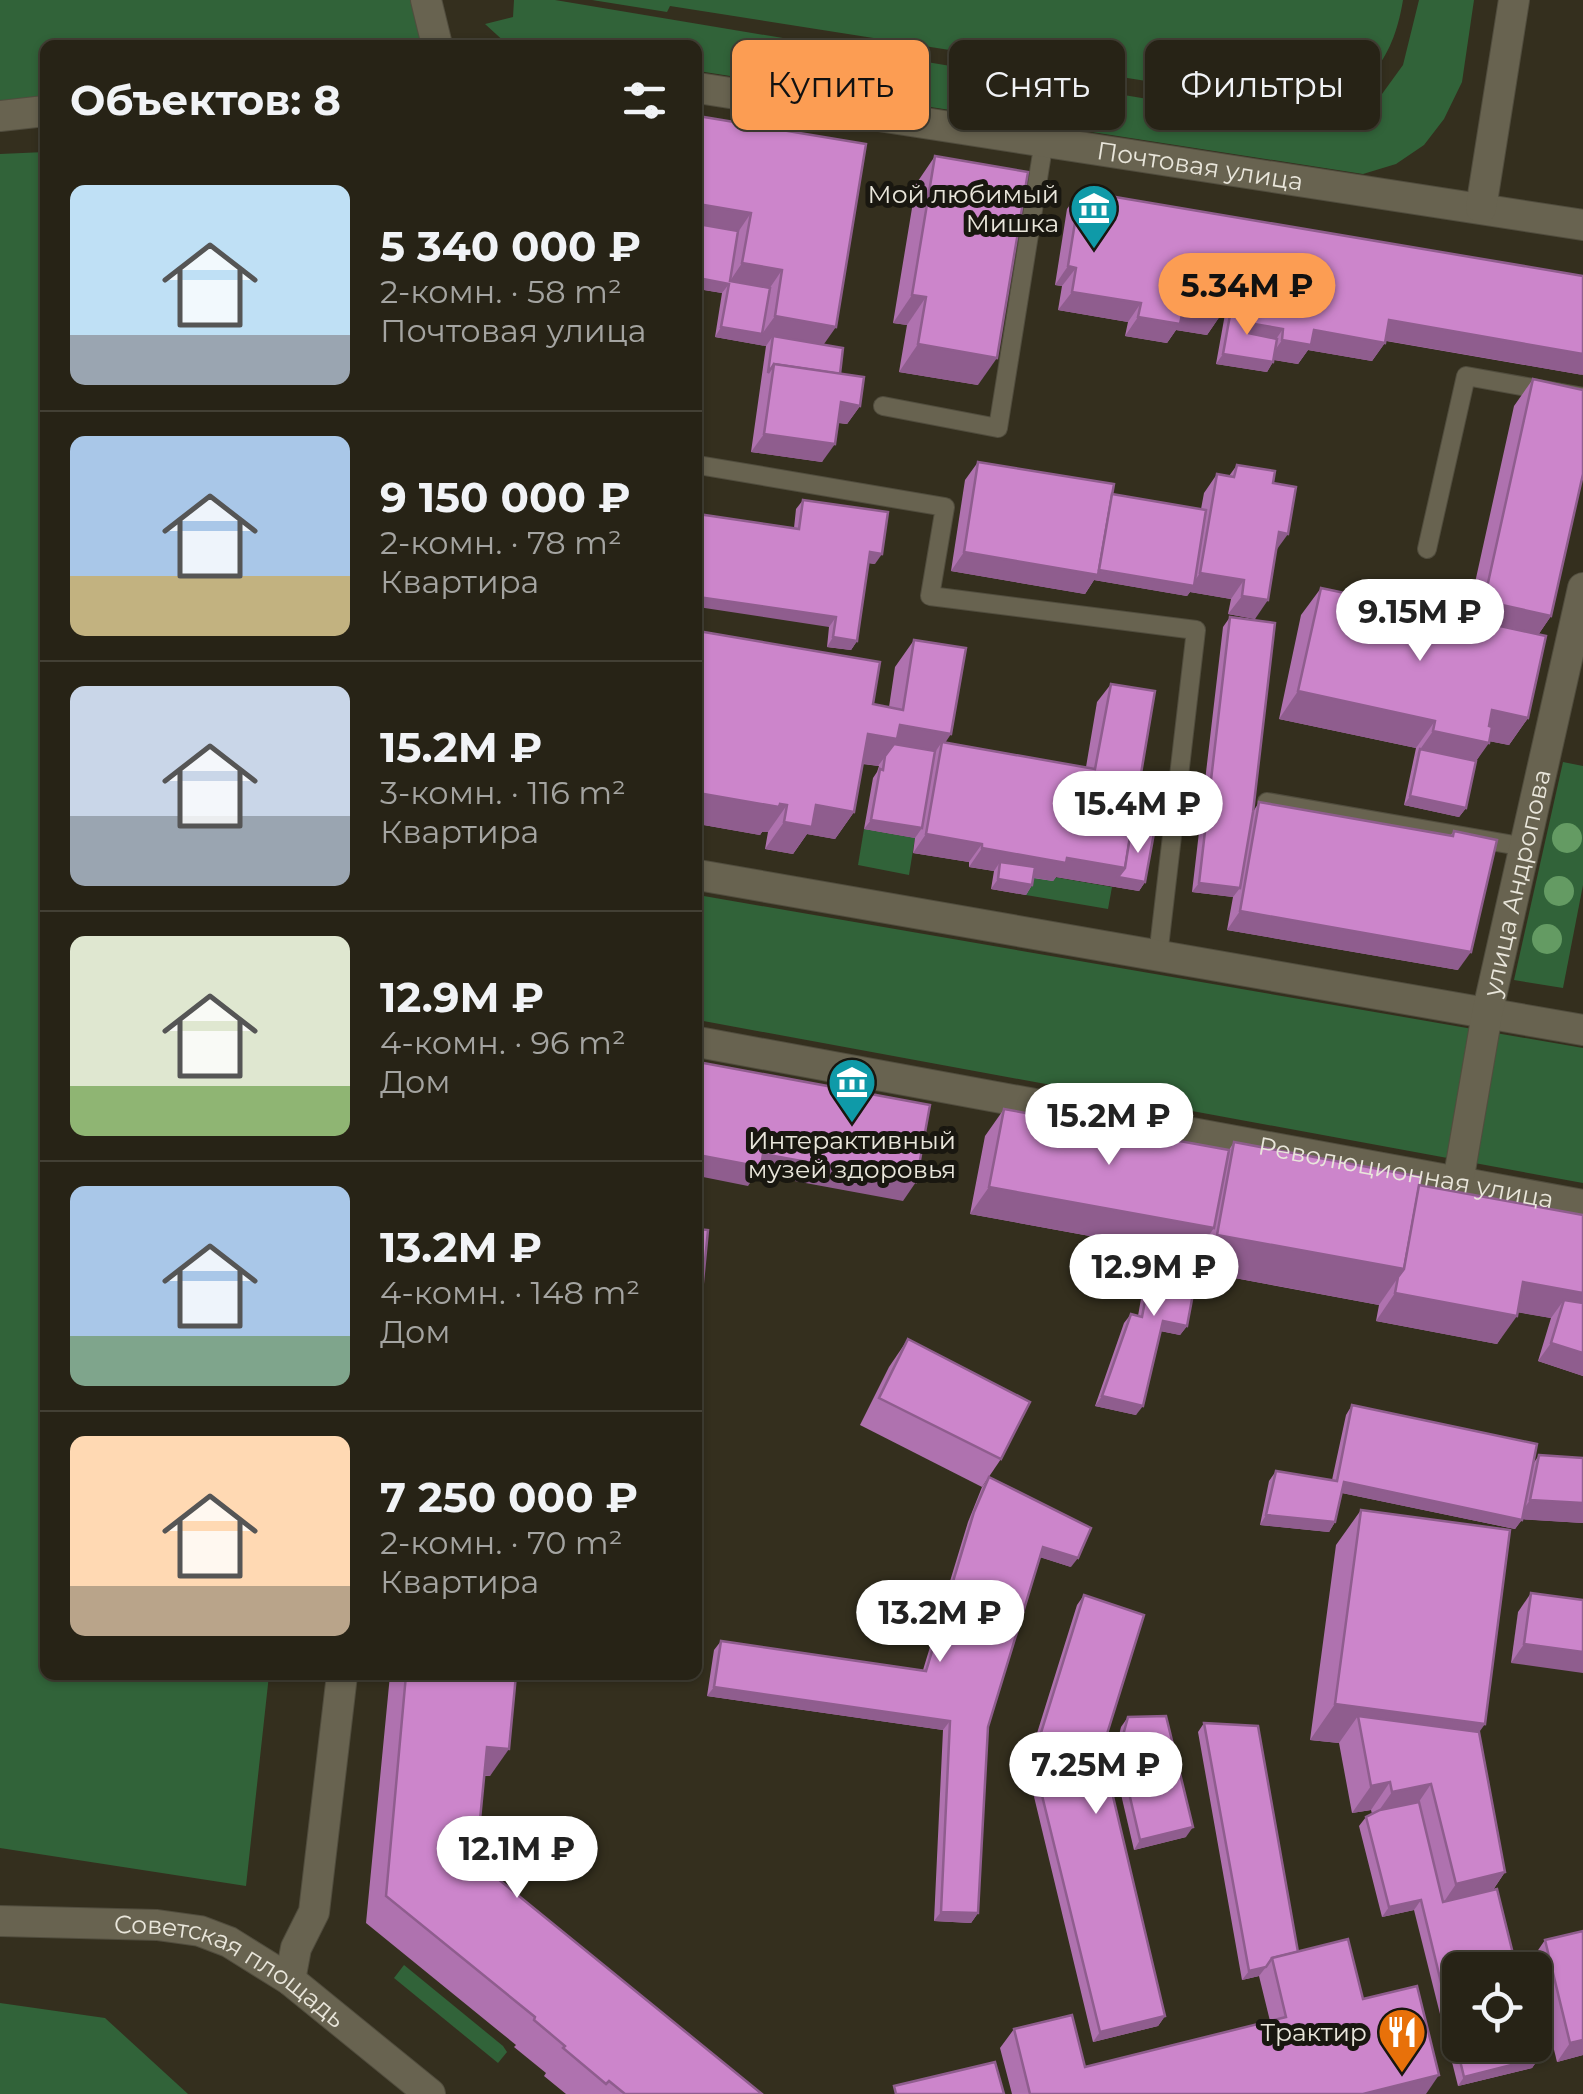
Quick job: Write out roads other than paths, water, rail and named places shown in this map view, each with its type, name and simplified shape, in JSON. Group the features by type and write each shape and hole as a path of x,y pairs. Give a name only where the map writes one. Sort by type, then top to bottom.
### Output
{"street":[{"path":"426,0 437,40"},
{"path":"1481,208 1514,0"},
{"name":"Почтовая улица","path":"702,89 1583,225"},
{"path":"0,116 40,112"},
{"name":"улица Андропова","path":"1458,1182 1487,1014 1583,588"},
{"path":"702,877 1583,1030"},
{"name":"Революционная улица","path":"702,1043 1583,1205"},
{"path":"290,1980 296,1948 314,1912 341,1680"},
{"name":"Советская площадь","path":"0,1921 156,1925 200,1931 229,1942 290,1980 430,2094"}],"lane":[{"path":"883,406 998,428 1044,141"},
{"path":"1427,549 1466,376 1583,396"},
{"path":"702,467 945,507 930,596 1196,630 1158,956"},
{"path":"1267,802 1525,847"}],"place":[{"name":"Мой любимый Мишка","path":"1094,250"},
{"name":"Интерактивный музей здоровья","path":"852,1124"},
{"name":"Трактир","path":"1402,2074"}]}
